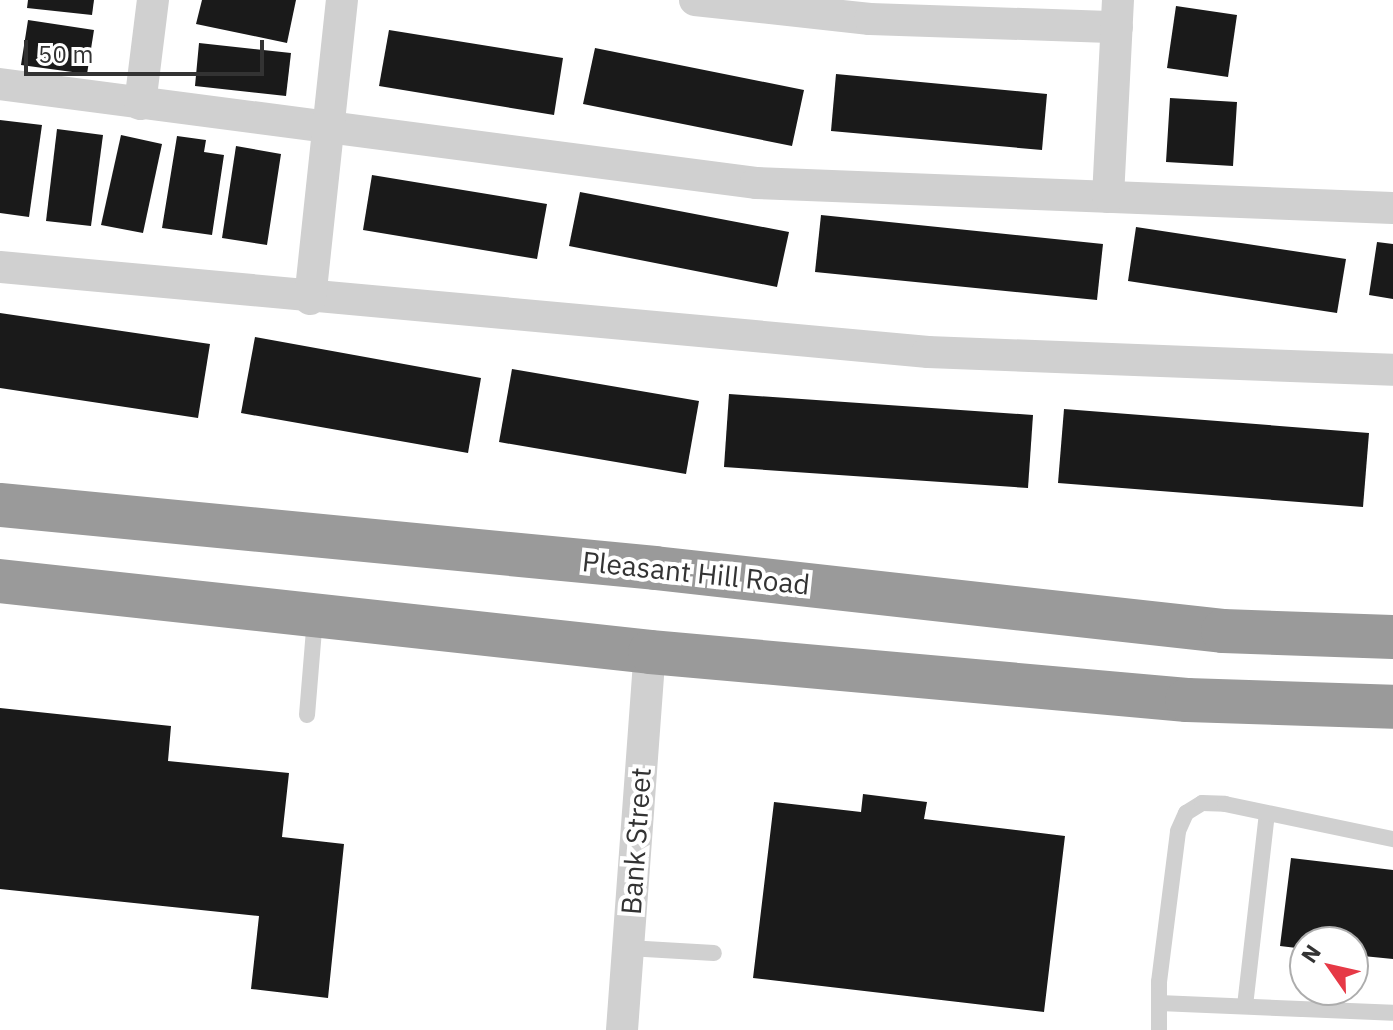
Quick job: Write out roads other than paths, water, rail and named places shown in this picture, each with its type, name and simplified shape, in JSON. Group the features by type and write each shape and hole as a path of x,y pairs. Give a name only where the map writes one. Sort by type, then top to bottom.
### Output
{"highway":[{"name":"Pleasant Hill Road","path":"0,505 655,568 1223,631 1393,637"},
{"path":"0,581 650,652 1187,700 1393,707"}],"street":[{"path":"140,104 153,0"},
{"path":"310,299 325,130 342,0"},
{"path":"695,0 870,19 1117,13 1108,197"},
{"path":"0,84 325,130 756,183 1393,208"},
{"path":"0,267 310,299 928,352 1393,370"},
{"name":"Bank Street","path":"622,1030 650,652"}],"lane":[{"path":"307,715 315,615"},
{"path":"1159,1030 1159,1003 1178,831 1186,813 1202,803 1393,839"},
{"path":"1245,1006 1267,814"},
{"path":"628,948 714,953"},
{"path":"1159,1003 1393,1013"}]}
